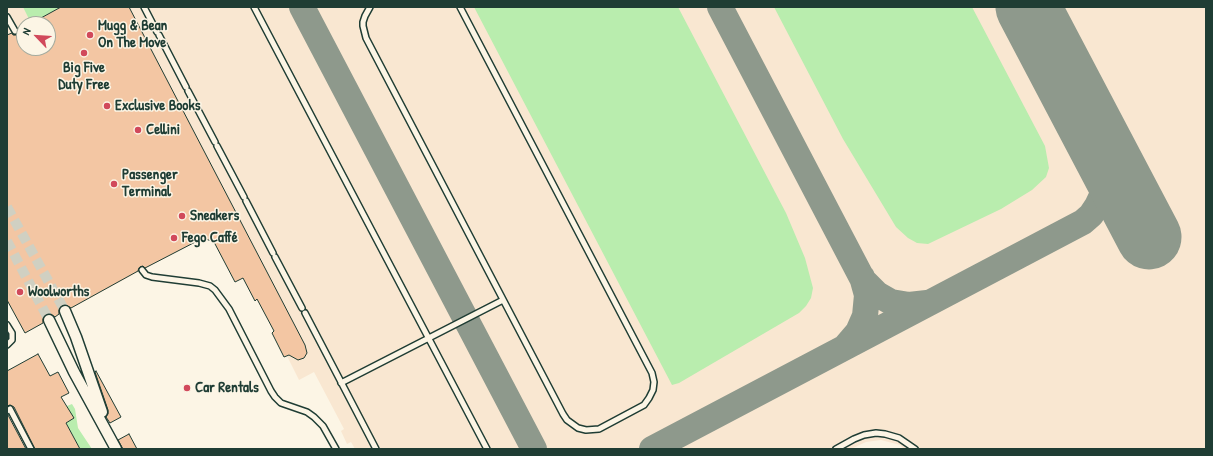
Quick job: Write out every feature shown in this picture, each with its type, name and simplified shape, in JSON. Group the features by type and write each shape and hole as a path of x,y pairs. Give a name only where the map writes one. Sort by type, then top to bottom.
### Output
{"street":[{"path":"65,311 114,446"},
{"path":"49,320 74,372 114,446"}],"lane":[{"path":"144,7 376,449"},
{"path":"254,7 487,449"},
{"path":"370,7 363,22 366,38 563,414 567,420 578,428 586,430 599,429 644,405 653,390 654,382 652,373 460,7"},
{"path":"7,17 15,31"},
{"path":"142,270 146,275 152,277 199,283 210,286 216,290 229,309 275,397 281,404 307,412 314,417 323,426 336,449"},
{"path":"342,383 503,300"},
{"path":"7,325 12,333 12,340 7,345"},
{"path":"7,411 10,409 31,449"},
{"path":"836,449 864,435 876,433 899,438 915,449"}],"shaded area":[{"path":"7,7 1206,7 1206,449 904,449 900,445 881,440 866,442 851,449 355,449 351,442 347,444 341,431 344,429 314,372 299,380 287,356 284,357 272,333 274,331 257,300 255,301 243,278 235,282 214,242 206,237 25,333 7,301"}],"green space":[{"path":"23,7 61,7 44,16 28,16"},
{"path":"474,7 678,7 786,213 805,258 813,288 811,298 806,306 799,313 679,383 672,385"},
{"path":"774,7 972,7 1045,146 1049,168 1046,177 1032,190 1001,209 928,244 917,243 908,238 896,227 843,139"},
{"path":"72,404 75,409 78,428 92,449 80,449 66,423 73,418 67,406"}],"building":[{"name":"Passenger Terminal","path":"61,7 129,7 305,345 307,353 304,358 298,360 289,355 284,357 272,333 274,331 257,299 255,301 243,278 235,282 214,242 203,238 145,268 143,266 140,267 138,271 71,308 66,305 62,305 59,310 59,314 55,317 50,314 46,314 43,319 43,323 25,333 7,300 7,35 12,33 13,35 16,35 16,56 56,56 56,16 45,16"},
{"path":"38,354 50,376 58,372 69,393 61,397 74,418 66,423 80,449 35,449 14,407 10,405 7,406 7,371"},
{"path":"96,371 121,417 110,423 106,417 108,410 95,372"},
{"path":"8,415 26,449 7,449"},
{"path":"129,434 137,449 123,449 118,440"}],"taxiway":[{"path":"302,7 534,449"},
{"path":"720,7 863,280 877,294 891,302 909,305 927,303"},
{"path":"652,449 1083,222 1091,215 1097,206 1106,187 1108,172 1101,147"},
{"path":"846,346 858,332 865,316 867,295 862,277"}],"runway":[{"path":"1028,7 1149,237"}],"tunnel":[{"path":"7,207 65,311"},
{"path":"7,241 49,320"}],"place":[{"name":"Mugg & Bean On The Move","path":"90,35"},
{"name":"Big Five Duty Free","path":"84,53"},
{"name":"Exclusive Books","path":"107,106"},
{"name":"Cellini","path":"138,130"},
{"name":"Passenger Terminal","path":"114,184"},
{"name":"Sneakers","path":"182,216"},
{"name":"Fego Caffé","path":"174,238"},
{"name":"Woolworths","path":"20,292"},
{"name":"Car Rentals","path":"187,388"}]}
